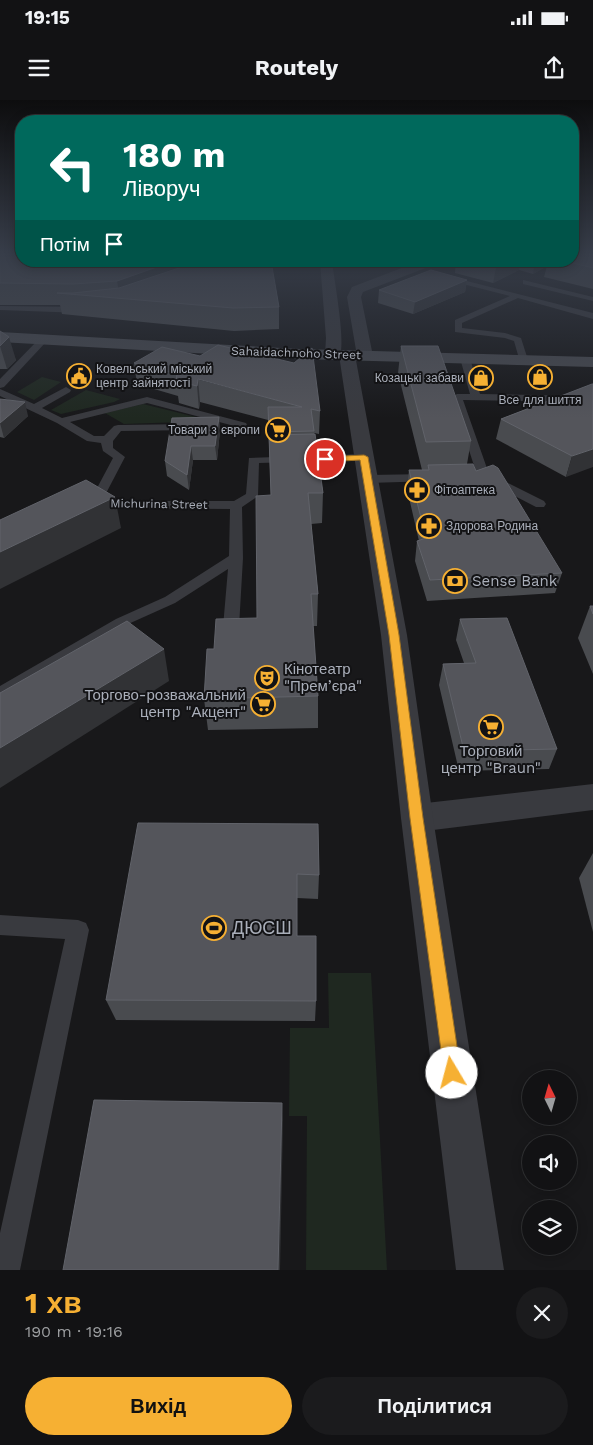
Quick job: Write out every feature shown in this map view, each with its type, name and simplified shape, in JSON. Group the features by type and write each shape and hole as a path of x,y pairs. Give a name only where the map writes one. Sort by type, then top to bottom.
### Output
{"main road":[{"name":"Sahaidachnoho Street","path":"0,337 348,355 593,362"}],"street":[{"path":"331,309 334,338 348,355"},
{"path":"353,309 348,355 394,635 417,818 480,1270"},
{"path":"417,818 593,797"}],"lane":[{"path":"27,309 91,310"},
{"path":"488,309 458,322 458,330 471,334 511,336 518,340 523,360"},
{"path":"565,309 593,316"},
{"path":"2,381 43,340"},
{"path":"465,358 476,397"},
{"path":"34,408 66,390"},
{"path":"0,392 61,421 91,440 107,440 118,428 242,425 147,400 61,421"},
{"path":"483,474 457,397 593,399"},
{"name":"Michurina Street","path":"107,440 107,449 119,457 89,506 236,505"},
{"path":"231,627 236,558 236,505 252,496 254,460 366,468 447,477 483,474 540,504"},
{"path":"0,694 121,622 170,600 236,558"},
{"path":"0,925 78,930 6,1270"}],"shaded area":[{"path":"42,377 61,382 34,400 17,392"},
{"path":"86,390 120,399 61,414 51,410"},
{"path":"143,404 212,421 124,424 105,413"},
{"path":"328,973 371,973 387,1270 306,1270 307,1116 289,1116 290,1028 329,1028"}],"building":[{"path":"0,331 9,337 0,346"},
{"path":"218,345 294,363 312,348 320,411 311,409 314,431 269,432 268,407 302,407 198,379 197,386 176,381 177,374 181,375 134,363 162,347 200,356"},
{"path":"401,346 438,346 471,441 426,442"},
{"path":"593,384 593,449 572,456 501,419"},
{"path":"0,399 25,402 0,423"},
{"path":"219,417 215,446 191,446 187,475 165,461 172,418"},
{"path":"315,434 323,493 308,493 318,594 311,594 318,696 204,699 207,649 214,649 216,619 257,618 256,496 271,495 269,435"},
{"path":"473,464 476,471 493,465 498,468 562,573 430,580 417,541 426,538 409,470 429,470 428,465"},
{"path":"86,480 115,497 0,552 0,520"},
{"path":"507,618 557,749 464,751 443,664 476,663 460,619"},
{"path":"127,621 164,649 0,748 0,693"},
{"name":"ДЮСШ","path":"138,823 318,824 319,875 297,874 297,936 316,936 316,1001 106,1000"},
{"path":"94,1100 282,1103 278,1270 63,1270"}],"place":[{"name":"Ковельський міський центр зайнятості","path":"79,376"},
{"name":"Все для шиття","path":"540,377"},
{"name":"Козацькі забави","path":"481,378"},
{"name":"Товари з європи","path":"278,430"},
{"name":"Фітоаптека","path":"417,490"},
{"name":"Здорова Родина","path":"429,526"},
{"name":"Sense Bank","path":"455,581"},
{"name":"Кінотеатр \"Прем’єра\"","path":"267,678"},
{"name":"Торгово-розважальний центр \"Акцент\"","path":"263,704"},
{"name":"Торговий центр \"Braun\"","path":"491,727"},
{"name":"ДЮСШ","path":"214,928"}],"route":[{"path":"325,459 364,457 394,635 452,1073"}]}
